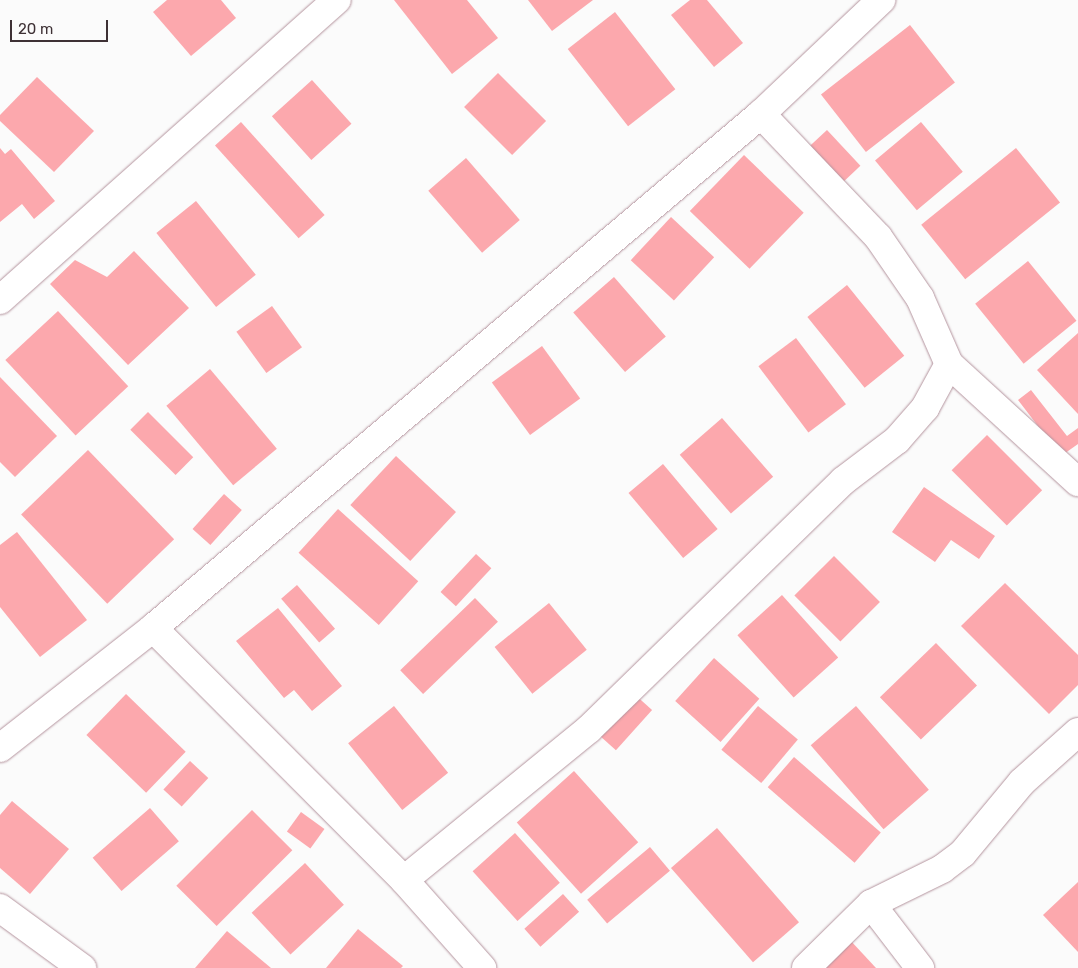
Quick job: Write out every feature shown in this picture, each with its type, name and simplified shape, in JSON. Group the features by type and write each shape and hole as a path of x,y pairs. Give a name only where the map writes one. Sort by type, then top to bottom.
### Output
{"street":[{"path":"0,300 337,0"},
{"path":"0,748 153,628 762,114 881,0"},
{"path":"762,114 878,237 920,298 949,364 1078,482"},
{"path":"404,880 589,729 843,481 897,440 925,408 949,364"},
{"path":"153,628 404,880 482,968"},
{"path":"806,968 871,904 942,869 963,853 1022,782 1078,732"},
{"path":"871,904 920,968"},
{"path":"0,908 82,968"}],"building":[{"path":"167,0 221,0 236,18 191,56 153,12"},
{"path":"394,0 467,0 498,38 452,74"},
{"path":"528,0 593,0 552,31"},
{"path":"690,0 707,0 743,43 714,67 671,15"},
{"path":"615,12 675,89 628,126 568,49"},
{"path":"910,25 955,83 866,152 821,95"},
{"path":"498,73 546,121 512,155 464,107"},
{"path":"37,77 94,131 54,172 0,121 0,115"},
{"path":"312,80 351,124 311,160 272,116"},
{"path":"241,122 325,215 299,238 215,145"},
{"path":"921,122 963,172 917,210 875,161"},
{"path":"827,130 860,166 842,183 809,147"},
{"path":"0,148 5,154 11,149 55,201 34,219 22,204 0,222"},
{"path":"1016,148 1060,202 965,279 921,225"},
{"path":"744,155 804,213 750,269 690,211"},
{"path":"466,158 520,220 482,253 428,191"},
{"path":"196,201 256,275 216,307 156,233"},
{"path":"671,217 714,257 674,300 631,260"},
{"path":"134,251 189,308 128,365 50,284 75,260 107,277"},
{"path":"1028,261 1076,321 1024,364 975,304"},
{"path":"614,277 666,337 625,372 573,312"},
{"path":"847,285 904,356 865,388 807,317"},
{"path":"272,306 302,347 266,373 236,332"},
{"path":"58,311 128,386 76,435 5,360"},
{"path":"1078,333 1078,414 1037,370"},
{"path":"796,338 846,404 808,433 758,366"},
{"path":"542,346 580,399 530,435 492,382"},
{"path":"210,369 277,449 233,485 166,406"},
{"path":"0,377 57,436 15,477 0,462"},
{"path":"1031,390 1067,436 1078,428 1078,444 1061,456 1018,400"},
{"path":"148,412 193,457 176,475 130,430"},
{"path":"722,418 773,477 731,514 680,455"},
{"path":"987,435 1042,490 1007,526 952,470"},
{"path":"88,450 174,539 107,604 21,515"},
{"path":"396,456 456,512 410,561 350,505"},
{"path":"663,464 718,529 683,558 629,493"},
{"path":"924,487 995,536 979,559 951,540 935,562 892,532"},
{"path":"224,494 242,510 210,545 193,529"},
{"path":"338,509 418,581 379,625 299,553"},
{"path":"17,532 87,620 40,657 0,607 0,545"},
{"path":"476,554 491,568 456,606 441,592"},
{"path":"834,556 880,602 840,642 794,596"},
{"path":"1005,583 1078,655 1078,685 1049,714 961,626"},
{"path":"297,585 335,629 319,643 281,599"},
{"path":"782,595 838,657 794,698 737,635"},
{"path":"475,598 498,622 423,694 400,670"},
{"path":"549,603 587,650 532,694 495,647"},
{"path":"278,608 342,686 312,711 294,690 284,698 236,641"},
{"path":"936,643 977,685 921,740 880,697"},
{"path":"714,658 759,699 721,742 675,701"},
{"path":"632,692 652,710 616,750 596,732"},
{"path":"126,694 186,752 146,793 86,735"},
{"path":"394,706 448,773 402,810 348,743"},
{"path":"758,706 798,739 761,783 721,750"},
{"path":"856,706 929,790 884,829 811,745"},
{"path":"794,757 881,832 855,863 768,787"},
{"path":"190,761 208,778 182,807 163,790"},
{"path":"574,771 638,842 581,894 517,823"},
{"path":"12,801 69,849 30,894 0,868 0,815"},
{"path":"150,808 179,841 122,891 93,858"},
{"path":"252,810 292,850 217,926 176,886"},
{"path":"301,812 324,829 310,848 287,831"},
{"path":"717,828 799,922 753,962 671,868"},
{"path":"515,833 560,883 517,921 473,871"},
{"path":"650,847 670,871 607,923 587,900"},
{"path":"305,863 344,905 290,954 252,913"},
{"path":"1078,882 1078,952 1043,915"},
{"path":"563,894 579,912 540,947 524,929"},
{"path":"358,929 403,966 401,968 326,968"},
{"path":"227,931 271,968 195,968"},
{"path":"850,940 876,968 820,968"}]}
